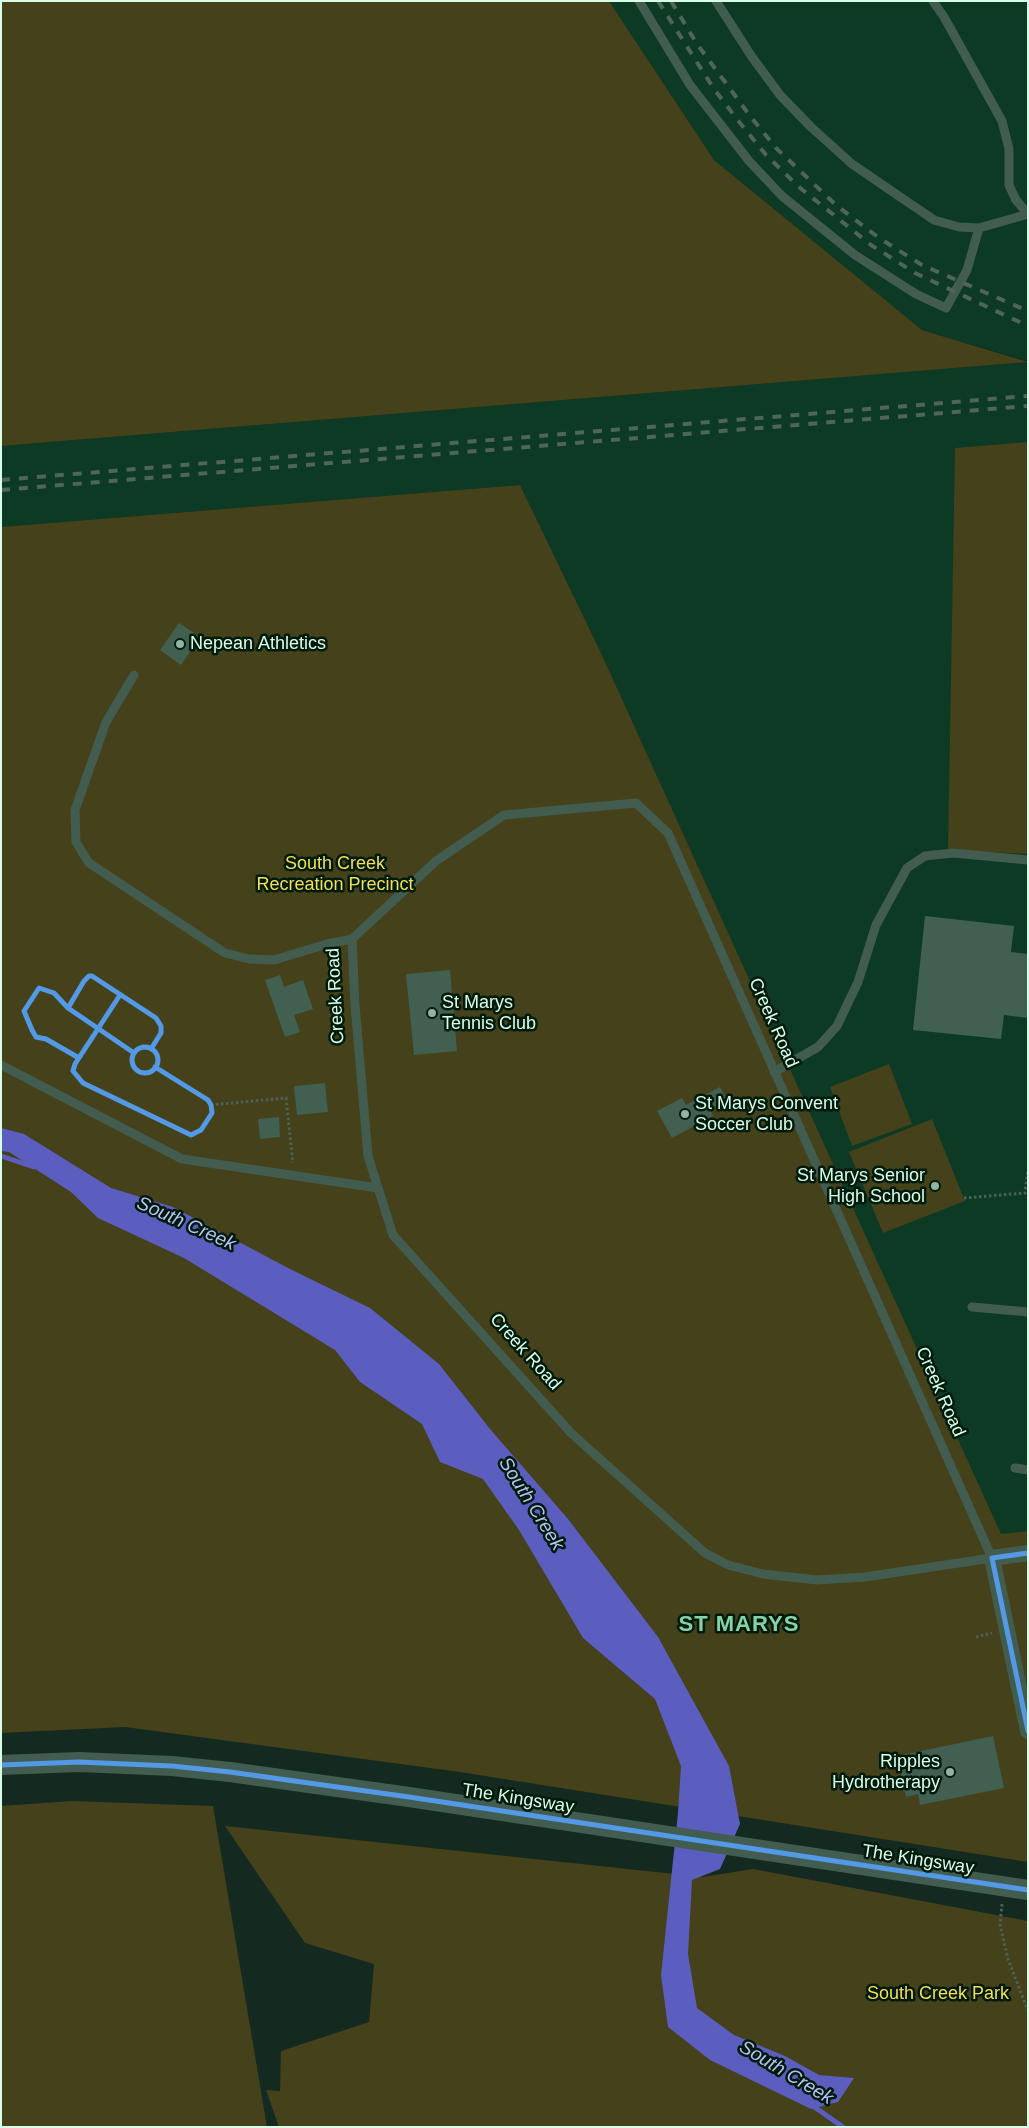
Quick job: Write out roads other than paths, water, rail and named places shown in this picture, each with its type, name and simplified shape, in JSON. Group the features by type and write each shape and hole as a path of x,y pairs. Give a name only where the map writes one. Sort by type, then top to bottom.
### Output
{"street":[{"path":"992,1558 1028,1553"},
{"name":"Creek Road","path":"992,1558 1028,1731"},
{"name":"The Kingsway","path":"1,1765 89,1763 172,1766 230,1772 1028,1890"}],"lane":[{"path":"639,1 690,85 749,161 782,196 855,255 916,294 946,308 968,270 979,228"},
{"path":"716,1 752,57 780,95 830,146 852,164 934,220 959,228 979,228 1028,214 1016,200 1009,185 1009,149 1002,121 944,17 933,1"},
{"path":"134,675 106,722 75,810 76,842 89,863 225,953 249,960 274,960 300,954 327,944 352,939"},
{"name":"Creek Road","path":"636,803 668,833 774,1072 992,1558 865,1577 817,1580 763,1574 728,1565 705,1553 571,1433 393,1235 368,1156 355,1005 352,939 436,861 504,816 636,803"},
{"path":"774,1072 818,1047 837,1026 858,982 876,925 907,868 925,856 953,853 1028,860"},
{"path":"1,1065 182,1158 378,1188"},
{"path":"972,1307 1028,1312"},
{"path":"1015,1468 1028,1470"}],"water":[{"path":"1,1128 24,1134 111,1188 173,1207 290,1269 370,1308 439,1364 490,1429 568,1519 658,1637 729,1766 740,1824 720,1869 692,1880 688,1954 697,2008 734,2035 785,2056 819,2075 854,2078 838,2102 811,2109 710,2060 668,2027 661,1975 681,1766 655,1699 583,1638 519,1530 483,1479 440,1462 422,1424 360,1382 335,1350 184,1258 98,1218 71,1192 9,1152 1,1151"}],"waterway":[{"name":"South Creek","path":"1,1156 34,1167"},
{"name":"South Creek","path":"813,2106 843,2127"}],"railway":[{"path":"658,1 714,89 766,155 799,187 871,245 915,273 1028,326"},
{"path":"671,1 697,44 750,116 776,148 836,205 879,238 922,265 1028,311"},
{"path":"1,480 1028,396"},
{"path":"1,490 1028,406"}],"place":[{"name":"Nepean Athletics","path":"180,644"},
{"name":"St Marys Tennis Club","path":"432,1013"},
{"name":"St Marys Convent Soccer Club","path":"685,1114"},
{"name":"St Marys Senior High School","path":"935,1186"},
{"name":"Ripples Hydrotherapy","path":"950,1772"}],"district":[{"name":"ST MARYS","path":"739,1625"}],"park label":[{"name":"South Creek Recreation Precinct","path":"335,874"},
{"name":"South Creek Park","path":"938,1994"}]}
